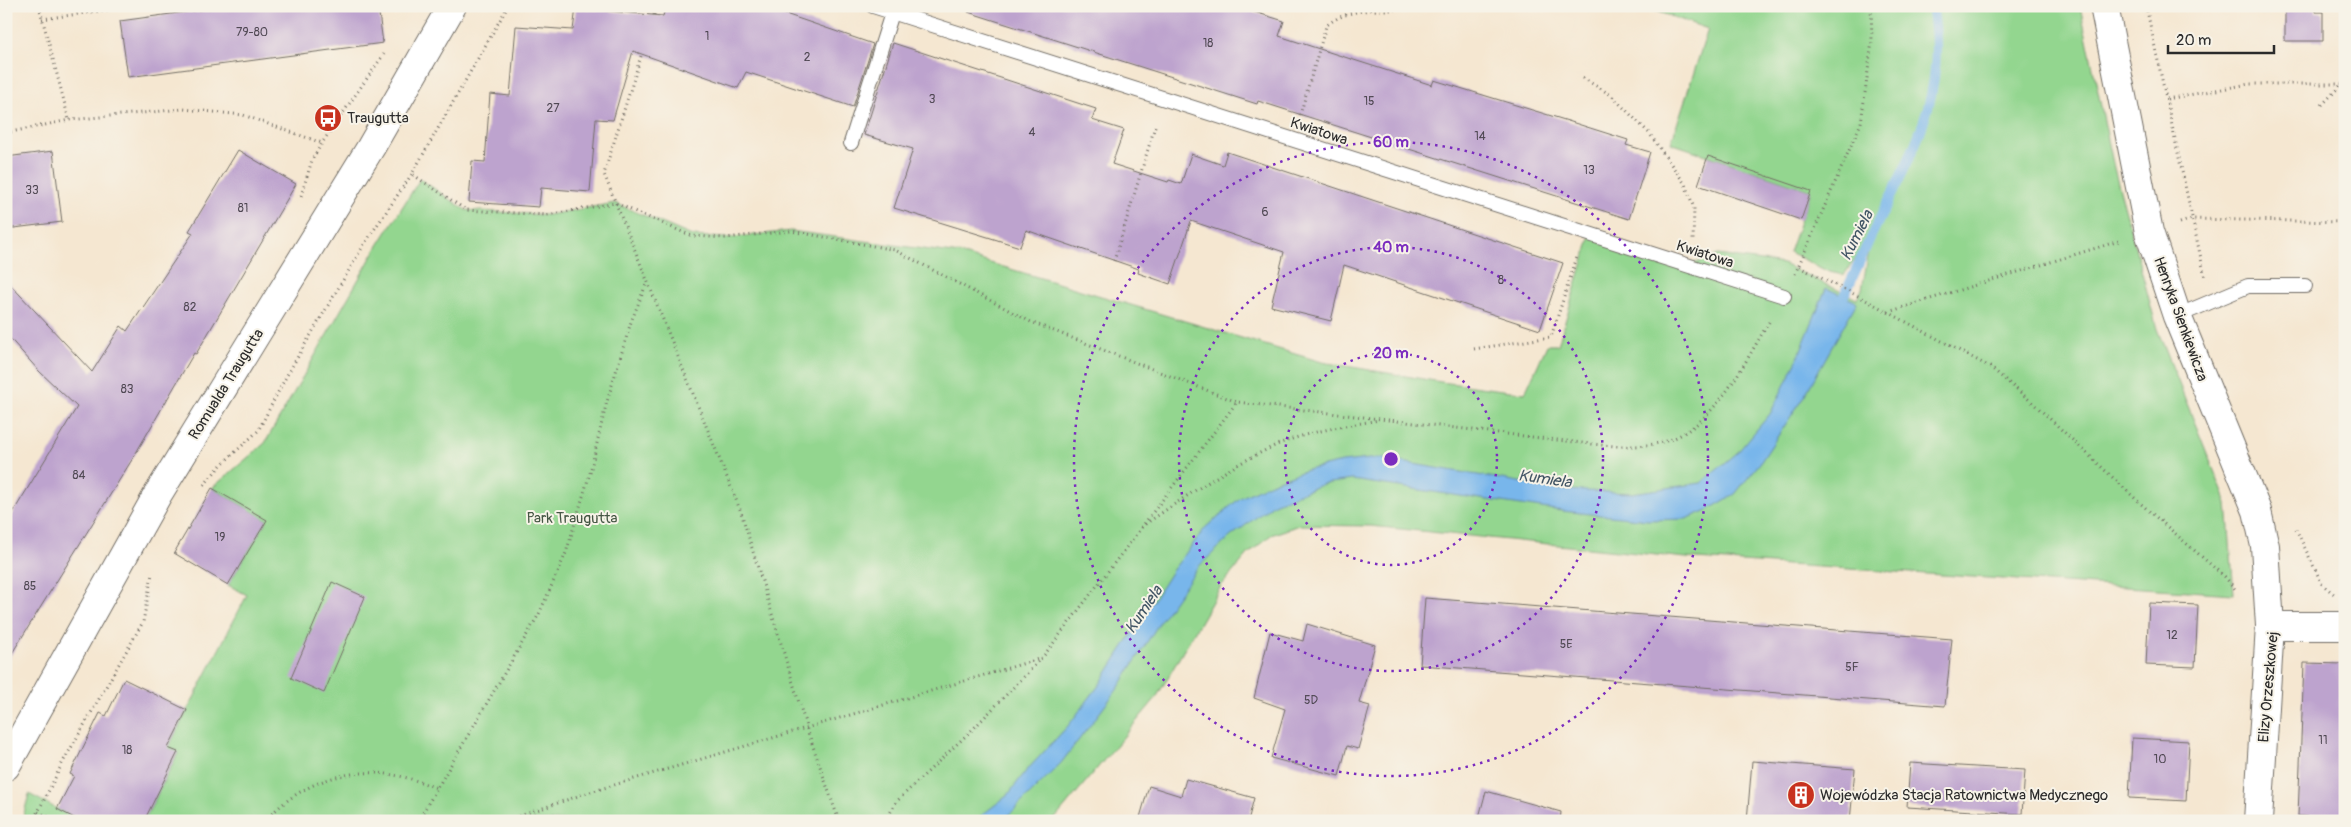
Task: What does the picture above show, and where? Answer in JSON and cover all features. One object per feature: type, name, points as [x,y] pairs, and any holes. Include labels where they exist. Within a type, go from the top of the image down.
[{"type":"street","name":"Romualda Traugutta","points":[[6,766],[158,494],[366,155],[452,6]]},
{"type":"street","name":"Henryka Sienkiewicza","points":[[2104,6],[2149,232],[2177,316],[2256,511],[2265,546],[2270,626]]},
{"type":"street","name":"Elizy Orzeszkowej","points":[[2258,821],[2270,626],[2345,626]]},
{"type":"lane","name":"Kwiatowa","points":[[873,6],[1784,296]]},
{"type":"lane","points":[[851,143],[892,13]]},
{"type":"lane","points":[[2177,316],[2248,286],[2305,286]]},
{"type":"path","points":[[39,6],[69,120]]},
{"type":"path","points":[[42,18],[138,6]]},
{"type":"path","points":[[202,487],[220,465],[258,431],[287,375],[365,244],[412,174],[508,6]]},
{"type":"path","points":[[654,15],[655,6]]},
{"type":"path","points":[[412,174],[466,210],[547,215],[615,203],[692,236],[725,238],[791,231],[895,250],[1031,322],[1237,402],[1617,447],[1660,442],[1679,435],[1717,405],[1784,296],[1799,267],[1862,123],[1872,42],[1871,6]]},
{"type":"path","points":[[1292,140],[1326,26],[1335,18],[1362,10],[1395,10]]},
{"type":"path","points":[[6,133],[69,120],[193,110],[243,115],[322,143],[385,54]]},
{"type":"path","points":[[641,56],[604,174],[741,512],[807,729],[840,821]]},
{"type":"path","points":[[1583,78],[1611,95],[1649,133],[1685,184],[1694,208],[1694,232],[1688,266]]},
{"type":"path","points":[[2167,99],[2249,84],[2343,83]]},
{"type":"path","points":[[2322,105],[2343,83]]},
{"type":"path","points":[[1114,261],[1164,99]]},
{"type":"path","points":[[2149,232],[2192,219],[2345,222]]},
{"type":"path","points":[[1474,350],[1551,336],[1584,233]]},
{"type":"path","points":[[1888,312],[2123,239]]},
{"type":"path","points":[[1799,267],[1860,297],[1990,367],[2033,403],[2140,503],[2225,577]]},
{"type":"path","points":[[418,821],[539,614],[566,553],[590,472],[606,405],[631,322],[647,282]]},
{"type":"path","points":[[886,821],[896,802],[974,728],[1042,658],[1237,402]]},
{"type":"path","points":[[1139,529],[1235,466],[1280,444],[1328,429],[1384,420]]},
{"type":"path","points":[[30,821],[38,812],[63,762],[143,622],[153,568]]},
{"type":"path","points":[[505,821],[587,793],[1042,658]]},
{"type":"path","points":[[265,821],[279,805],[314,784],[348,774],[392,775],[437,788]]},
{"type":"path","points":[[38,812],[58,821]]},
{"type":"green space","name":"Park Traugutta","points":[[1641,6],[2080,6],[2114,168],[2157,329],[2227,503],[2234,594],[1696,559],[1371,526],[1299,525],[1271,535],[1248,554],[1221,586],[1156,698],[1053,821],[144,821],[178,753],[168,748],[247,595],[228,585],[267,520],[212,488],[265,443],[377,247],[420,179],[466,210],[547,215],[615,203],[692,236],[725,238],[791,231],[960,254],[1322,362],[1441,382],[1525,393],[1547,345],[1558,345],[1591,235],[1688,266],[1718,255],[1783,264],[1857,299],[1862,289],[1872,235],[1844,275],[1829,272],[1789,252],[1811,191],[1671,143],[1708,29]]},
{"type":"green space","points":[[2345,316],[2345,421],[2343,421]]},
{"type":"green space","points":[[29,794],[80,821],[22,821]]},
{"type":"water","points":[[1826,288],[1857,302],[1805,395],[1760,463],[1735,494],[1708,510],[1686,519],[1648,520],[1562,511],[1352,480],[1323,484],[1274,504],[1230,537],[1199,566],[1161,620],[1119,687],[1061,763],[1003,821],[974,821],[1008,795],[1026,771],[1068,726],[1100,684],[1172,571],[1206,527],[1240,498],[1275,481],[1307,470],[1342,462],[1378,458],[1566,490],[1632,493],[1701,483],[1737,453],[1770,414],[1796,362]]},
{"type":"building","points":[[229,6],[378,6],[383,43],[128,77],[120,21]]},
{"type":"building","points":[[666,6],[762,6],[873,44],[853,107],[746,72],[738,88],[633,51],[613,120],[596,119],[590,192],[541,188],[539,207],[469,202],[472,161],[485,162],[490,94],[510,96],[516,26],[573,30],[576,8],[663,16]]},
{"type":"building","points":[[969,6],[1235,6],[1284,21],[1279,36],[1432,85],[1434,80],[1568,121],[1628,140],[1626,145],[1650,152],[1629,219],[1258,101],[1257,104],[968,12]]},
{"type":"building","points":[[2285,6],[2316,6],[2316,12],[2323,12],[2323,41],[2285,41]]},
{"type":"building","points":[[893,43],[1096,109],[1092,120],[1124,130],[1112,164],[1168,182],[1169,180],[1181,184],[1191,154],[1223,165],[1227,152],[1563,263],[1540,330],[1344,265],[1331,321],[1271,306],[1284,252],[1191,221],[1170,284],[1138,273],[1139,269],[1026,230],[1020,247],[894,208],[913,149],[864,135]]},
{"type":"building","points":[[238,150],[296,184],[196,354],[194,353],[133,458],[6,663],[6,524],[77,407],[39,371],[6,334],[6,280],[92,372],[121,326],[127,331],[193,233],[189,231]]},
{"type":"building","points":[[53,151],[62,222],[6,229],[6,157]]},
{"type":"building","points":[[1708,156],[1811,191],[1801,220],[1698,185]]},
{"type":"building","points":[[212,488],[267,520],[228,585],[174,553]]},
{"type":"building","points":[[332,582],[365,597],[324,693],[291,678]]},
{"type":"building","points":[[1425,598],[1952,639],[1945,706],[1420,665]]},
{"type":"building","points":[[2149,603],[2198,605],[2195,667],[2146,665]]},
{"type":"building","points":[[1307,624],[1375,645],[1359,703],[1370,706],[1358,749],[1347,746],[1339,776],[1271,758],[1285,709],[1254,698],[1270,632],[1303,641]]},
{"type":"building","points":[[2304,663],[2345,664],[2345,819],[2298,816]]},
{"type":"building","points":[[124,679],[187,710],[168,748],[178,752],[144,821],[80,821],[57,809],[74,776],[70,774],[100,713],[106,716]]},
{"type":"building","points":[[2132,738],[2189,741],[2186,801],[2129,798]]},
{"type":"building","name":"Wojewódzka Stacja Ratownictwa Medycznego","points":[[1752,761],[1855,769],[1850,821],[1747,821]]},
{"type":"building","points":[[1910,763],[2025,770],[2022,814],[1907,807]]},
{"type":"building","points":[[1186,779],[1254,798],[1248,821],[1139,821],[1149,786],[1181,796]]},
{"type":"building","points":[[1486,791],[1561,812],[1560,821],[1478,821]]},
{"type":"waterway","name":"Kumiela","points":[[1838,307],[1900,178],[1923,125],[1931,98],[1935,69],[1936,39],[1932,6]]},
{"type":"place","name":"Traugutta","points":[[328,118]]},
{"type":"place","name":"Wojewódzka Stacja Ratownictwa Medycznego","points":[[1801,795]]}]
